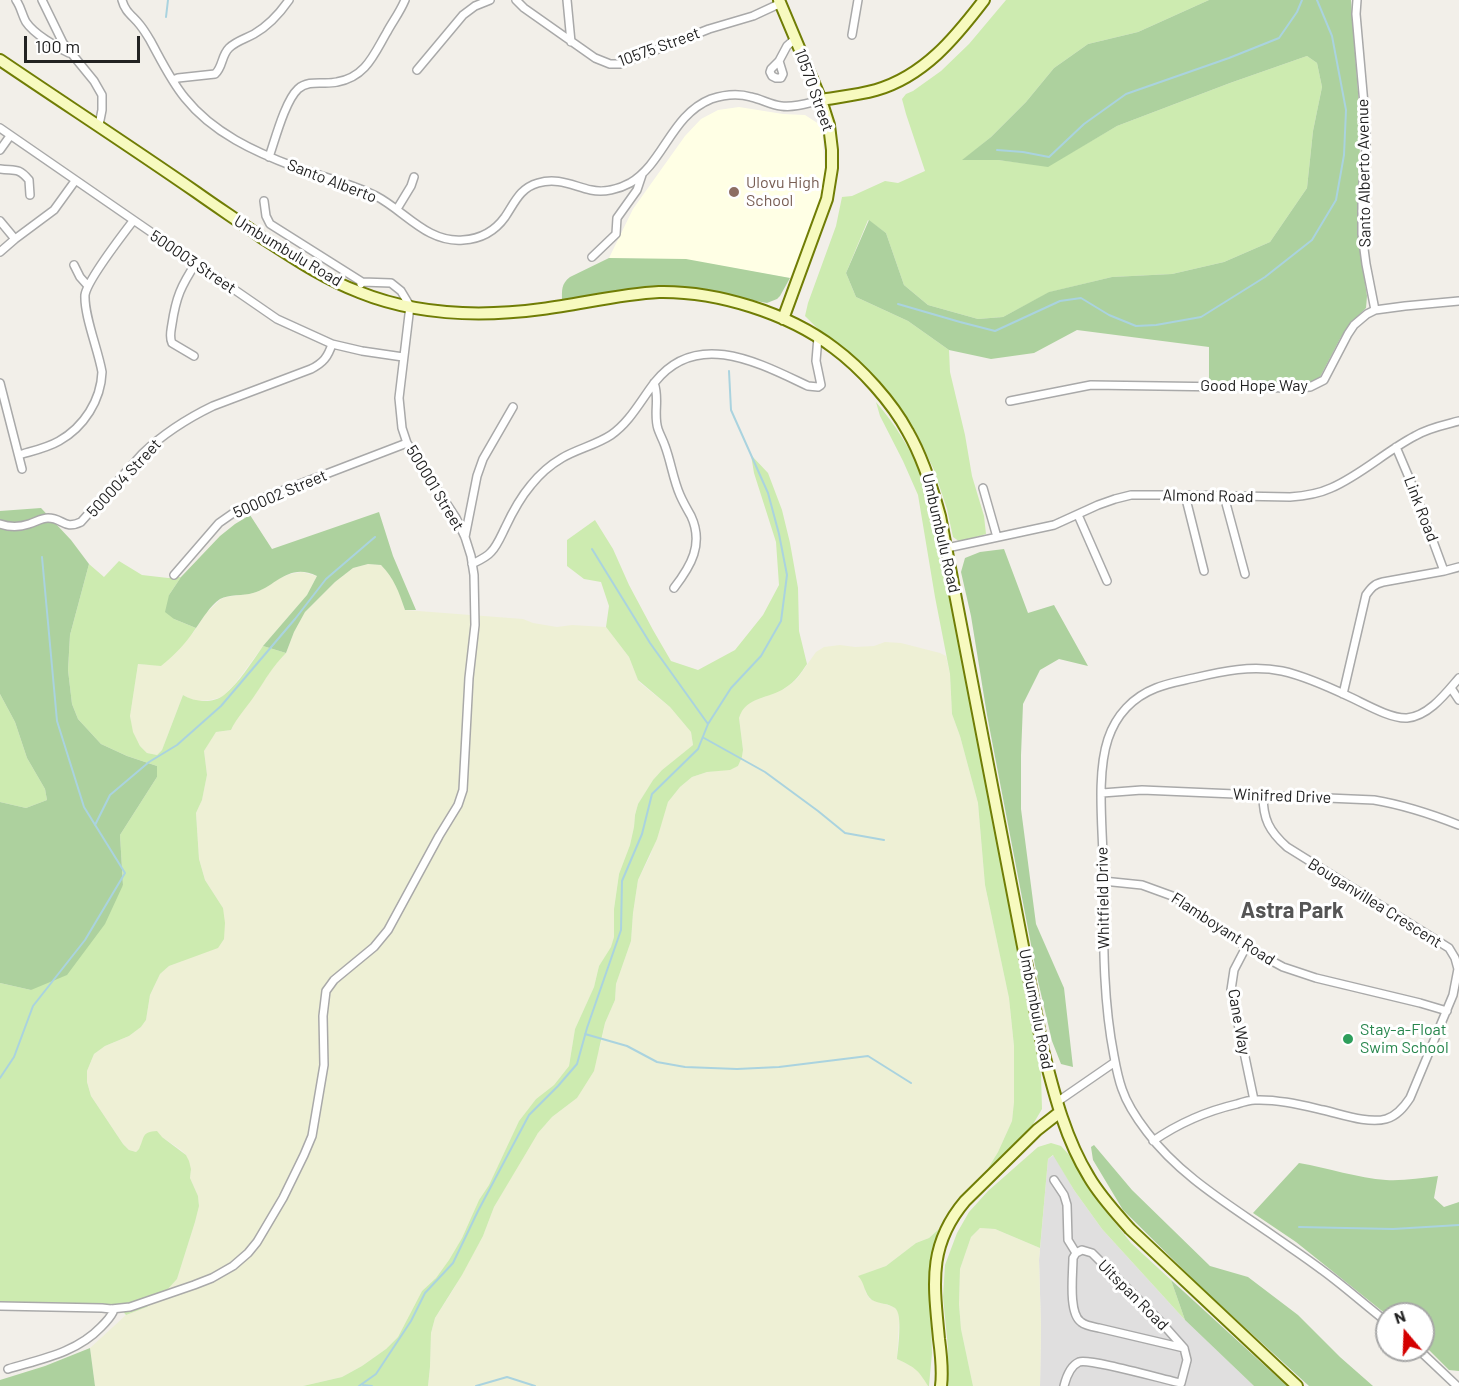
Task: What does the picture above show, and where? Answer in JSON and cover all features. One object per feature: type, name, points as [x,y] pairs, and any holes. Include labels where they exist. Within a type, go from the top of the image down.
[{"type":"main road","name":"Santo Alberto","points":[[821,100],[878,89],[915,72],[951,42],[984,0]]},
{"type":"main road","name":"10570 Street","points":[[780,2],[821,100],[831,138],[830,183],[827,199],[783,319]]},
{"type":"main road","name":"Umbumbulu Road","points":[[2,64],[99,125],[279,249],[317,272],[360,287],[381,300],[437,311],[495,313],[541,309],[659,292],[700,295],[737,303],[783,319],[818,337],[841,354],[878,390],[905,426],[926,469],[940,516],[1043,1050],[1058,1107],[1088,1175],[1110,1206],[1146,1245],[1297,1386]]},
{"type":"main road","points":[[941,1386],[935,1266],[938,1248],[945,1229],[964,1201],[1058,1107]]},
{"type":"street","points":[[16,0],[31,27],[58,47],[72,54]]},
{"type":"street","points":[[42,0],[63,43],[94,81],[102,95],[99,125]]},
{"type":"street","name":"Santo Alberto","points":[[122,0],[124,7],[147,35],[173,80],[191,104],[215,126],[244,146],[268,157],[365,191],[397,209],[426,231],[444,239],[464,240],[492,230],[504,219],[519,194],[531,185],[556,180],[592,190],[609,190],[631,183],[643,173],[680,122],[694,109],[711,99],[732,95],[749,96],[784,106],[821,100]]},
{"type":"street","points":[[173,80],[215,74],[219,71],[228,49],[263,28],[289,0]]},
{"type":"street","points":[[268,157],[285,111],[296,91],[308,84],[340,82],[351,78],[364,68],[373,58],[405,0]]},
{"type":"street","points":[[417,70],[463,15],[475,6],[490,0]]},
{"type":"street","name":"10575 Street","points":[[516,0],[571,42],[599,60],[610,64],[620,64],[753,15],[780,2]]},
{"type":"street","points":[[567,0],[571,42]]},
{"type":"street","points":[[852,35],[858,0]]},
{"type":"street","name":"Santo Alberto Avenue","points":[[1357,0],[1356,14],[1366,127],[1362,234],[1375,310]]},
{"type":"street","points":[[779,60],[787,46],[795,39]]},
{"type":"street","name":"500003 Street","points":[[0,128],[276,319],[332,344],[403,357]]},
{"type":"street","points":[[0,150],[10,136]]},
{"type":"street","points":[[0,169],[14,169],[21,172],[30,182],[30,195]]},
{"type":"street","points":[[592,257],[616,234],[617,218],[637,190],[643,173]]},
{"type":"street","points":[[397,209],[414,177]]},
{"type":"street","points":[[0,252],[54,210],[75,181]]},
{"type":"street","points":[[264,201],[266,216],[270,224],[336,267],[360,287],[391,282],[410,306]]},
{"type":"street","points":[[0,221],[15,239]]},
{"type":"street","points":[[19,455],[48,446],[66,437],[83,420],[97,398],[102,372],[85,297],[88,286],[133,221]]},
{"type":"street","points":[[195,356],[172,343],[170,335],[176,298],[196,263]]},
{"type":"street","points":[[74,265],[88,286]]},
{"type":"street","points":[[1375,310],[1459,301]]},
{"type":"street","name":"500001 Street","points":[[0,1306],[111,1310],[130,1306],[212,1278],[233,1266],[248,1253],[257,1242],[294,1177],[310,1142],[324,1065],[323,1016],[326,991],[334,980],[375,947],[388,930],[460,800],[465,770],[469,678],[474,640],[475,598],[472,564],[465,537],[456,518],[407,443],[402,428],[400,405],[403,357],[410,306]]},
{"type":"street","name":"Good Hope Way","points":[[1010,401],[1090,385],[1310,387],[1324,380],[1354,325],[1375,310]]},
{"type":"street","points":[[472,564],[491,553],[516,505],[544,471],[560,459],[611,435],[632,414],[654,383],[672,365],[702,353],[732,355],[808,386],[818,387],[821,385],[816,361],[818,337]]},
{"type":"street","name":"500004 Street","points":[[0,525],[24,526],[47,518],[69,525],[81,522],[142,454],[171,429],[213,406],[311,369],[324,362],[332,344]]},
{"type":"street","points":[[0,383],[22,469]]},
{"type":"street","points":[[654,383],[657,392],[656,424],[665,444],[677,490],[691,515],[696,537],[693,559],[674,588]]},
{"type":"street","points":[[465,537],[477,476],[483,459],[513,407]]},
{"type":"street","name":"Almond Road","points":[[947,548],[1054,525],[1098,505],[1131,495],[1307,496],[1344,482],[1424,431],[1459,421]]},
{"type":"street","name":"500002 Street","points":[[174,575],[219,523],[239,509],[266,496],[407,443]]},
{"type":"street","name":"Link Road","points":[[1396,447],[1444,571]]},
{"type":"street","points":[[983,488],[998,537]]},
{"type":"street","points":[[1185,495],[1204,572]]},
{"type":"street","points":[[1224,496],[1245,574]]},
{"type":"street","points":[[1078,515],[1107,581]]},
{"type":"street","points":[[1343,694],[1366,595],[1371,587],[1383,582],[1459,567]]},
{"type":"street","name":"Whitfield Drive","points":[[1375,1312],[1322,1269],[1201,1185],[1153,1141],[1127,1100],[1115,1062],[1105,989],[1102,793],[1104,755],[1107,739],[1114,724],[1126,707],[1146,692],[1213,674],[1261,668],[1284,672],[1400,718],[1411,717],[1426,711],[1459,678]]},
{"type":"street","points":[[1451,688],[1459,700]]},
{"type":"street","name":"Winifred Drive","points":[[1102,793],[1142,790],[1374,800],[1411,807],[1459,825]]},
{"type":"street","name":"Bouganvillea Crescent","points":[[1153,1141],[1188,1120],[1216,1109],[1254,1100],[1286,1102],[1358,1119],[1380,1120],[1392,1117],[1404,1107],[1410,1098],[1453,995],[1458,969],[1449,948],[1287,847],[1275,837],[1269,828],[1263,807],[1263,795]]},
{"type":"street","name":"Flamboyant Road","points":[[1103,881],[1142,885],[1174,897],[1246,947],[1282,967],[1447,1011]]},
{"type":"street","name":"Cane Way","points":[[1246,947],[1234,970],[1231,990],[1254,1100]]},
{"type":"street","points":[[1058,1107],[1115,1062]]},
{"type":"street","points":[[1054,1180],[1064,1195],[1067,1205],[1068,1240],[1076,1253]]},
{"type":"street","name":"Uitspan Road","points":[[1082,1250],[1092,1253],[1173,1334],[1184,1348],[1092,1326],[1078,1320],[1073,1308],[1073,1258],[1076,1253],[1082,1250]]},
{"type":"street","points":[[8,1369],[63,1353],[80,1344],[110,1318],[111,1310]]},
{"type":"street","points":[[1064,1386],[1071,1369],[1082,1362],[1101,1364],[1181,1385],[1187,1360],[1184,1348]]},
{"type":"street","points":[[1432,1362],[1457,1386]]},
{"type":"shaded area","name":"Ulovu High School","points":[[739,107],[805,115],[822,126],[825,176],[819,207],[790,278],[688,260],[609,258],[633,209],[685,136],[701,119],[718,110]]},
{"type":"shaded area","points":[[368,564],[381,565],[390,574],[405,610],[523,619],[557,627],[572,625],[606,627],[629,657],[639,682],[670,707],[691,732],[693,745],[662,770],[638,804],[630,845],[619,874],[612,946],[599,966],[594,987],[575,1029],[569,1066],[554,1085],[536,1099],[519,1121],[462,1238],[436,1278],[422,1291],[398,1337],[386,1349],[342,1377],[303,1386],[95,1386],[90,1348],[126,1315],[147,1307],[177,1279],[199,1205],[198,1196],[190,1178],[191,1169],[186,1155],[162,1137],[142,1143],[136,1152],[129,1150],[91,1096],[87,1071],[94,1054],[105,1046],[129,1036],[141,1027],[146,1020],[150,995],[160,974],[169,966],[182,961],[223,908],[205,880],[199,859],[196,813],[202,800],[207,775],[204,751],[216,732],[231,730],[236,719],[274,665],[286,653],[305,612],[335,582],[353,568]]},
{"type":"shaded area","points":[[302,572],[317,576],[307,595],[263,646],[234,685],[222,697],[210,700],[199,701],[183,695],[162,750],[157,755],[147,753],[132,732],[130,715],[138,664],[148,665],[193,633],[206,613],[221,599],[253,593],[280,578]]},
{"type":"shaded area","points":[[885,642],[901,643],[946,656],[950,674],[952,714],[978,803],[985,885],[1009,998],[1014,1046],[1012,1121],[998,1152],[978,1184],[929,1238],[916,1243],[886,1266],[859,1276],[870,1299],[894,1307],[898,1311],[897,1359],[921,1373],[928,1386],[428,1386],[431,1333],[435,1318],[483,1236],[494,1207],[524,1154],[552,1117],[577,1098],[600,1047],[605,1023],[615,1000],[616,984],[631,941],[638,880],[650,856],[668,802],[692,777],[738,766],[743,750],[740,713],[748,703],[784,689],[797,679],[816,652],[824,647],[874,646]]},
{"type":"shaded area","points":[[1054,1155],[1074,1190],[1102,1229],[1185,1320],[1254,1386],[1040,1386],[1039,1260],[1048,1159]]},
{"type":"shaded area","points":[[980,1228],[995,1229],[1040,1248],[1040,1386],[973,1386],[961,1329],[960,1269],[971,1237]]},
{"type":"green space","points":[[1006,0],[1209,0],[1138,32],[1088,44],[1054,68],[1026,102],[991,137],[963,160],[998,160],[1048,166],[1117,126],[1307,56],[1317,63],[1322,87],[1313,131],[1307,188],[1270,242],[1224,262],[1172,274],[1112,277],[1050,292],[1003,317],[978,319],[928,305],[904,285],[886,233],[868,220],[846,273],[856,297],[908,321],[949,350],[950,372],[972,476],[984,516],[986,534],[960,542],[953,537],[947,509],[934,470],[917,434],[896,401],[854,358],[823,334],[805,316],[836,226],[842,197],[852,196],[885,181],[898,183],[925,171],[902,99],[941,71],[969,44]]},
{"type":"green space","points":[[1209,0],[1351,0],[1361,131],[1358,210],[1367,296],[1366,308],[1341,337],[1319,379],[1302,385],[1209,383],[1209,347],[1077,330],[1034,353],[991,359],[949,350],[908,321],[856,297],[846,273],[869,220],[886,233],[904,285],[928,305],[978,319],[1003,317],[1049,292],[1112,277],[1172,274],[1224,262],[1270,242],[1307,188],[1313,131],[1322,87],[1317,63],[1307,56],[1117,126],[1048,167],[998,160],[962,160],[991,137],[1026,102],[1054,68],[1088,44],[1138,32]]},
{"type":"green space","points":[[609,258],[686,259],[790,278],[780,296],[767,303],[708,292],[566,302],[562,300],[563,287],[570,277]]},
{"type":"green space","points":[[876,402],[896,428],[913,457],[925,481],[935,513],[1037,1043],[1042,1109],[1032,1126],[987,1170],[1012,1121],[1014,1046],[1009,998],[985,885],[978,803],[952,714],[950,674],[918,495],[880,416]]},
{"type":"green space","points":[[751,455],[768,473],[782,510],[798,588],[799,631],[807,664],[789,686],[752,702],[742,711],[739,718],[743,750],[738,766],[730,770],[707,772],[692,777],[668,802],[657,839],[638,880],[631,941],[616,984],[615,1000],[605,1023],[594,1071],[577,1098],[552,1117],[538,1133],[494,1207],[483,1236],[462,1275],[435,1318],[431,1333],[428,1386],[303,1386],[342,1377],[386,1349],[398,1337],[422,1291],[436,1278],[462,1238],[519,1121],[536,1099],[554,1085],[569,1066],[575,1029],[594,987],[599,966],[611,947],[614,937],[614,909],[619,874],[630,845],[638,804],[662,770],[693,745],[691,732],[670,707],[638,680],[629,657],[606,627],[609,606],[601,582],[584,579],[567,566],[567,540],[595,520],[613,549],[629,585],[671,661],[698,670],[735,650],[763,615],[779,585],[776,542],[754,473]]},
{"type":"green space","points":[[41,508],[71,540],[89,564],[70,635],[68,670],[72,704],[78,719],[101,744],[157,766],[157,777],[120,835],[123,885],[105,924],[67,975],[31,990],[0,983],[0,802],[26,808],[47,800],[45,789],[27,758],[15,722],[0,694],[0,511]]},
{"type":"green space","points":[[379,512],[393,556],[416,610],[405,610],[396,586],[381,565],[368,564],[353,568],[335,582],[305,612],[286,653],[263,646],[307,595],[317,576],[307,572],[290,574],[253,593],[220,599],[196,628],[174,619],[165,612],[169,595],[181,577],[220,536],[250,515],[272,549]]},
{"type":"green space","points":[[1004,549],[1028,613],[1054,605],[1088,666],[1059,659],[1040,670],[1023,704],[1021,755],[1021,809],[1036,924],[1064,988],[1073,1067],[1061,1064],[1052,1041],[1038,981],[961,572],[965,558],[980,552]]},
{"type":"green space","points":[[119,561],[142,575],[181,577],[169,595],[174,619],[196,628],[171,658],[161,666],[138,664],[130,716],[133,732],[140,746],[147,753],[157,755],[162,750],[183,695],[204,701],[220,698],[240,678],[263,646],[286,653],[273,668],[231,730],[216,732],[204,751],[207,775],[202,800],[196,813],[199,859],[205,880],[223,908],[224,939],[218,948],[169,966],[160,974],[150,995],[146,1020],[141,1027],[129,1036],[105,1046],[94,1054],[87,1071],[91,1096],[123,1144],[129,1150],[136,1152],[146,1134],[157,1131],[186,1155],[191,1169],[190,1178],[198,1196],[199,1206],[195,1222],[177,1279],[147,1307],[126,1315],[118,1306],[0,1303],[0,983],[31,990],[123,885],[120,835],[157,777],[157,766],[101,744],[78,719],[72,704],[68,670],[70,635],[89,564],[104,577]]},
{"type":"green space","points":[[0,694],[15,722],[27,758],[45,789],[47,800],[26,808],[0,802]]},
{"type":"green space","points":[[1051,1143],[1061,1146],[1071,1157],[1096,1199],[1131,1243],[1171,1280],[1185,1320],[1102,1229],[1074,1190],[1053,1155],[1048,1159],[1040,1248],[995,1229],[980,1228],[971,1237],[960,1269],[959,1304],[961,1329],[973,1386],[947,1386],[948,1348],[943,1297],[945,1265],[957,1233],[969,1212],[988,1191],[1038,1147]]},
{"type":"green space","points":[[1094,1145],[1132,1190],[1210,1266],[1248,1277],[1298,1315],[1373,1386],[1309,1386],[1206,1292],[1123,1210],[1093,1160],[1091,1147]]},
{"type":"green space","points":[[1299,1163],[1386,1180],[1438,1176],[1434,1198],[1444,1207],[1459,1202],[1459,1371],[1449,1370],[1435,1356],[1435,1302],[1375,1302],[1375,1305],[1296,1242],[1253,1213]]},
{"type":"green space","points":[[939,1229],[929,1269],[932,1353],[928,1386],[915,1369],[897,1359],[899,1317],[895,1308],[872,1300],[858,1276],[886,1266]]},
{"type":"green space","points":[[1171,1280],[1287,1386],[1254,1386],[1185,1320]]},
{"type":"green space","points":[[90,1348],[95,1386],[0,1386],[0,1380],[45,1366]]},
{"type":"waterway","points":[[166,17],[168,0]]},
{"type":"waterway","points":[[997,150],[1049,157],[1084,124],[1126,94],[1279,38],[1297,12],[1302,0]]},
{"type":"waterway","points":[[898,304],[995,331],[1060,301],[1081,298],[1109,315],[1136,326],[1156,325],[1201,317],[1265,277],[1312,240],[1336,200],[1344,155],[1346,110],[1332,36],[1317,0]]},
{"type":"waterway","points":[[359,1386],[376,1374],[411,1321],[425,1293],[453,1263],[529,1115],[577,1064],[621,930],[622,881],[642,834],[652,794],[698,749],[708,724],[731,688],[761,656],[781,621],[787,575],[779,534],[768,493],[731,410],[729,371]]},
{"type":"waterway","points":[[95,825],[110,795],[149,762],[177,745],[221,706],[326,579],[375,537]]},
{"type":"waterway","points":[[592,549],[650,643],[708,724]]},
{"type":"waterway","points":[[0,1078],[14,1057],[33,1006],[85,940],[125,873],[84,807],[57,721],[42,557]]},
{"type":"waterway","points":[[704,738],[765,772],[845,833],[884,840]]},
{"type":"waterway","points":[[585,1034],[627,1046],[657,1062],[685,1067],[737,1069],[779,1067],[868,1056],[911,1083]]},
{"type":"waterway","points":[[1299,1227],[1393,1229],[1459,1225]]},
{"type":"waterway","points":[[476,1386],[507,1377],[535,1386]]},
{"type":"waterway","points":[[363,1385],[372,1386]]},
{"type":"place","name":"Ulovu High School","points":[[734,192]]},
{"type":"place","name":"Stay-a-Float Swim School","points":[[1348,1039]]},
{"type":"district","name":"Astra Park","points":[[1292,911]]}]
